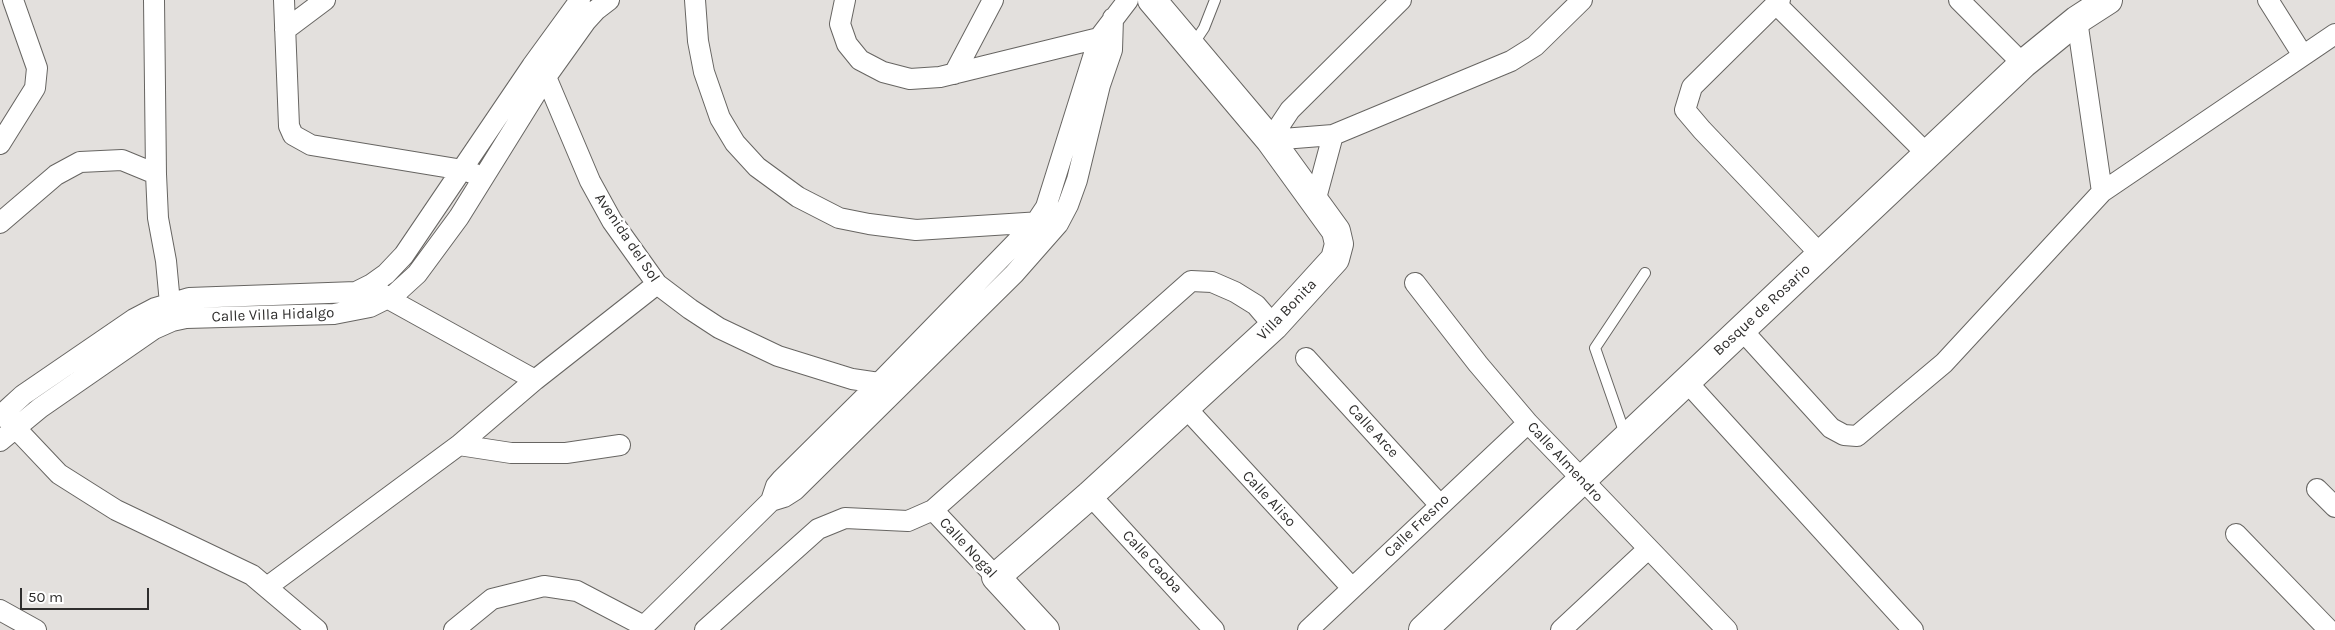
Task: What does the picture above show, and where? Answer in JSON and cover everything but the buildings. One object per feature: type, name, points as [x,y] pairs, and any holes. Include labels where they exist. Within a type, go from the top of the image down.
[{"type":"main road","name":"Villa Bonita","points":[[996,577],[1090,495],[1274,326],[1335,260],[1339,244],[1336,231],[1270,140],[1152,0]]},
{"type":"main road","name":"Bosque de Rosario","points":[[1423,630],[2023,64],[2077,20],[2108,0]]},
{"type":"main road","name":"Calle Nogal","points":[[996,577],[1045,630]]},
{"type":"street","points":[[0,144],[35,88],[37,68],[13,0]]},
{"type":"street","points":[[154,0],[158,218],[171,312]]},
{"type":"street","points":[[284,0],[289,126],[293,135],[311,145],[463,170],[484,178]]},
{"type":"street","points":[[285,30],[325,0]]},
{"type":"street","name":"Calle Villa Hidalgo","points":[[4,425],[40,408],[154,329],[189,298],[356,292],[386,274],[404,255],[532,66],[580,0]]},
{"type":"street","name":"Calle Villa Hidalgo","points":[[171,312],[186,318],[334,314],[370,307],[406,287],[459,217],[546,77],[596,10],[609,0]]},
{"type":"street","points":[[695,0],[698,41],[704,72],[720,118],[736,143],[757,167],[798,197],[839,218],[916,230],[1036,222],[1058,224]]},
{"type":"street","points":[[845,0],[840,24],[847,44],[860,60],[883,72],[910,78],[940,78],[1106,39]]},
{"type":"street","points":[[954,74],[993,0]]},
{"type":"street","points":[[454,630],[492,599],[544,586],[577,591],[642,628],[771,501],[776,486],[782,479],[1036,222],[1048,204],[1113,18],[1128,0]]},
{"type":"street","points":[[1270,140],[1290,110],[1401,0]]},
{"type":"street","points":[[1270,140],[1333,135],[1511,61],[1535,46],[1582,0]]},
{"type":"street","points":[[1958,0],[2023,64]]},
{"type":"street","points":[[2268,0],[2302,54]]},
{"type":"street","points":[[1821,254],[1702,130],[1686,110],[1692,87],[1778,2],[1927,154]]},
{"type":"street","points":[[2077,20],[2102,192]]},
{"type":"street","points":[[1741,329],[1831,428],[1844,435],[1857,436],[1944,364],[2102,192],[2302,54],[2335,34]]},
{"type":"street","points":[[771,501],[784,497],[795,490],[1014,274],[1058,224],[1068,205],[1077,180],[1106,39]]},
{"type":"street","name":"Avenida del Sol","points":[[546,77],[590,182],[612,221],[657,284],[719,328],[778,356],[852,379],[878,383]]},
{"type":"street","points":[[1315,202],[1333,135]]},
{"type":"street","points":[[0,223],[56,175],[80,162],[102,159],[122,160],[156,174]]},
{"type":"street","points":[[933,510],[1191,281],[1212,282],[1235,292],[1256,304],[1274,326]]},
{"type":"street","name":"Calle Almendro","points":[[1415,283],[1478,364],[1528,423],[1727,630]]},
{"type":"street","points":[[372,284],[387,298],[535,380]]},
{"type":"street","points":[[266,587],[459,446],[535,380],[657,284]]},
{"type":"street","name":"Calle Arce","points":[[1306,358],[1440,504]]},
{"type":"street","points":[[1686,381],[1913,630]]},
{"type":"street","name":"Calle Aliso","points":[[1186,408],[1352,588]]},
{"type":"street","name":"Calle Fresno","points":[[1308,630],[1528,423]]},
{"type":"street","points":[[4,425],[59,474],[116,510],[252,575],[318,630]]},
{"type":"street","points":[[459,446],[511,453],[566,454],[620,445]]},
{"type":"street","points":[[2317,488],[2335,507]]},
{"type":"street","name":"Calle Caoba","points":[[1090,495],[1214,630]]},
{"type":"street","name":"Calle Nogal","points":[[705,630],[818,529],[846,518],[908,521],[933,510],[996,577]]},
{"type":"street","points":[[2236,534],[2329,630]]},
{"type":"street","points":[[1561,630],[1648,549]]},
{"type":"street","points":[[0,610],[36,630]]},
{"type":"lane","points":[[1192,47],[1204,28],[1215,0]]},
{"type":"lane","points":[[1627,438],[1595,348],[1645,273]]}]
